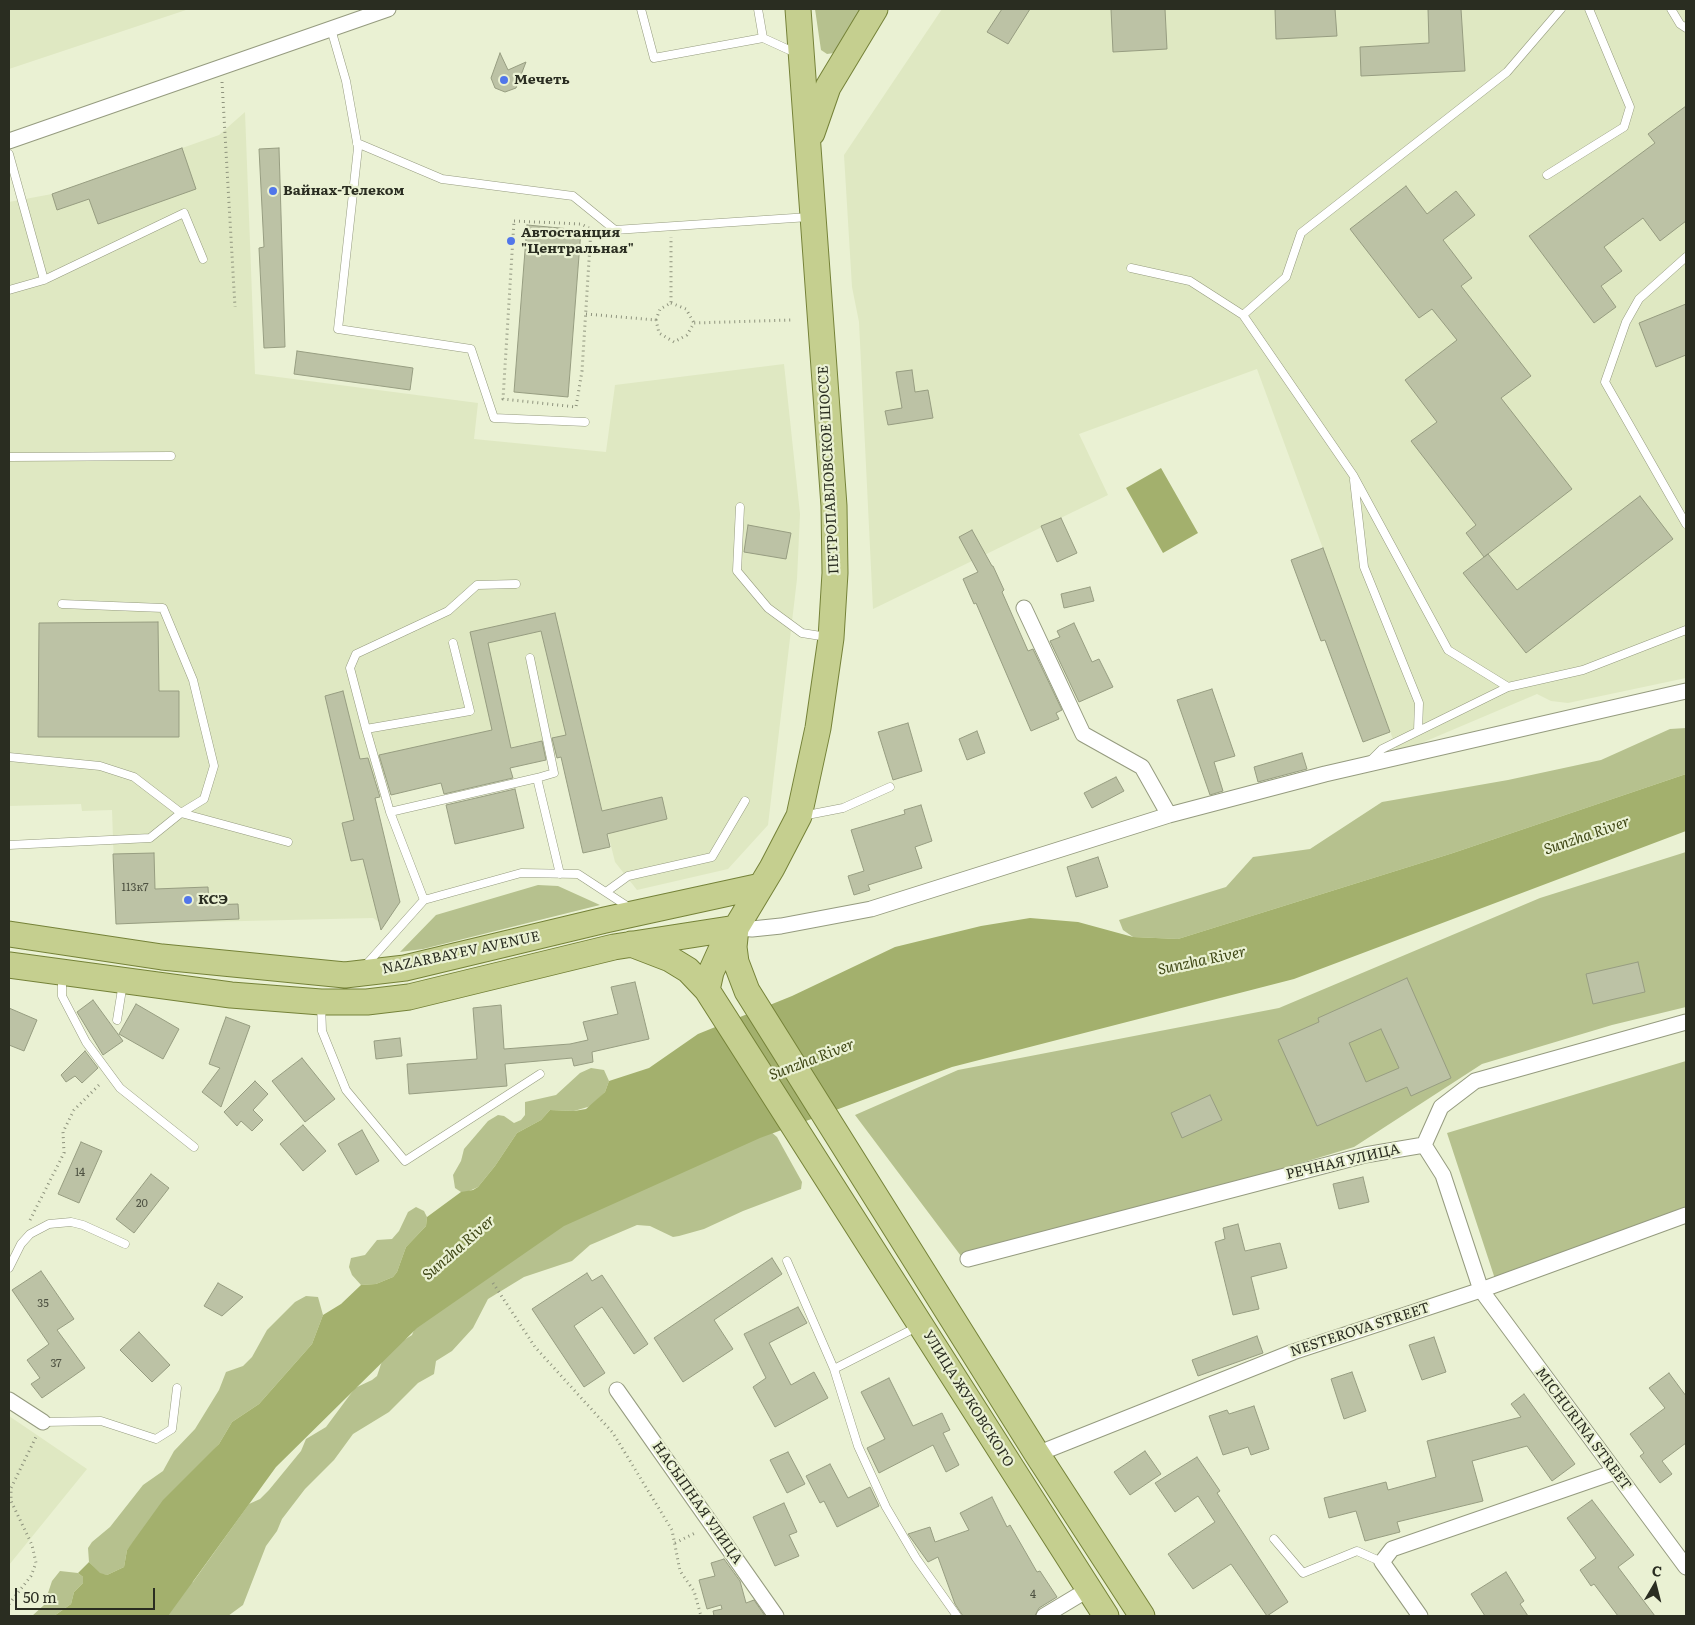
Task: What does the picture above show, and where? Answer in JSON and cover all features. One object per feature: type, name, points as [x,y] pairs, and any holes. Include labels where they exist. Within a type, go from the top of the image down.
[{"type":"main road","points":[[798,9],[808,143]]},
{"type":"main road","name":"ПЕТРОПАВЛОВСКОЕ ШОССЕ","points":[[707,990],[716,958],[761,886],[799,816],[818,728],[831,638],[835,573],[834,506],[808,143],[828,87],[875,9]]},
{"type":"main road","name":"NAZARBAYEV AVENUE","points":[[9,934],[162,957],[345,975],[405,968],[662,907],[761,886]]},
{"type":"main road","points":[[662,907],[716,920],[736,928],[734,947],[736,962],[747,991],[1037,1454],[1142,1616]]},
{"type":"main road","name":"NAZARBAYEV AVENUE","points":[[9,965],[231,995],[321,1002],[367,1002],[409,997],[632,944],[736,928]]},
{"type":"main road","name":"УЛИЦА ЖУКОВСКОГО","points":[[632,944],[670,959],[688,970],[707,990],[1106,1616]]},
{"type":"street","points":[[9,141],[388,9]]},
{"type":"street","points":[[1024,608],[1083,734],[1142,767],[1169,815]]},
{"type":"street","points":[[736,928],[752,929],[781,926],[871,909],[1169,815],[1367,764],[1686,691]]},
{"type":"street","points":[[1424,1145],[1441,1107],[1475,1081],[1686,1022]]},
{"type":"street","name":"РЕЧНАЯ УЛИЦА","points":[[968,1259],[1365,1155],[1424,1145]]},
{"type":"street","name":"MICHURINA STREET","points":[[1424,1145],[1443,1175],[1481,1290],[1686,1567]]},
{"type":"street","name":"NESTEROVA STREET","points":[[1037,1454],[1293,1352],[1481,1290],[1686,1215]]},
{"type":"street","name":"НАСЫПНАЯ УЛИЦА","points":[[617,1390],[776,1616]]},
{"type":"street","points":[[9,1400],[43,1422]]},
{"type":"street","points":[[1420,1616],[1382,1562],[1392,1549],[1615,1472]]},
{"type":"street","points":[[1044,1616],[1089,1589]]},
{"type":"lane","points":[[641,9],[654,58],[763,38],[802,56]]},
{"type":"lane","points":[[758,9],[763,38]]},
{"type":"lane","points":[[1243,315],[1286,277],[1302,233],[1508,72],[1560,9]]},
{"type":"lane","points":[[1547,175],[1624,127],[1630,107],[1589,9]]},
{"type":"lane","points":[[1671,9],[1680,24],[1686,28]]},
{"type":"lane","points":[[331,29],[346,81],[357,143],[338,329],[471,349],[494,418],[585,422]]},
{"type":"lane","points":[[357,143],[442,179],[573,196],[615,230],[812,217]]},
{"type":"lane","points":[[9,154],[44,280]]},
{"type":"lane","points":[[9,290],[44,280],[184,213],[203,259]]},
{"type":"lane","points":[[1686,257],[1639,298],[1626,322],[1605,382],[1686,524]]},
{"type":"lane","points":[[1131,268],[1190,280],[1243,315],[1353,475],[1448,650],[1508,687]]},
{"type":"lane","points":[[9,457],[171,456]]},
{"type":"lane","points":[[1353,475],[1364,567],[1420,703],[1418,731]]},
{"type":"lane","points":[[740,507],[737,571],[768,608],[802,633],[831,638]]},
{"type":"lane","points":[[424,900],[390,812],[350,668],[356,654],[448,611],[477,585],[516,584]]},
{"type":"lane","points":[[9,845],[150,838],[181,812],[204,799],[214,766],[193,680],[163,608],[62,604]]},
{"type":"lane","points":[[1367,764],[1382,749],[1508,687],[1583,670],[1686,630]]},
{"type":"lane","points":[[366,729],[470,711],[453,643]]},
{"type":"lane","points":[[390,812],[554,773],[530,658]]},
{"type":"lane","points":[[9,757],[100,766],[134,777],[181,812],[288,842]]},
{"type":"lane","points":[[537,778],[560,874]]},
{"type":"lane","points":[[799,816],[843,808],[890,787]]},
{"type":"lane","points":[[606,892],[628,876],[712,857],[745,801]]},
{"type":"lane","points":[[358,974],[424,900],[521,873],[578,874],[638,913]]},
{"type":"lane","points":[[62,972],[62,996],[86,1042],[120,1088],[194,1147]]},
{"type":"lane","points":[[117,1020],[124,980]]},
{"type":"lane","points":[[321,1002],[322,1031],[346,1090],[405,1161],[540,1074]]},
{"type":"lane","points":[[9,1268],[21,1244],[40,1228],[49,1224],[71,1222],[83,1225],[124,1244]]},
{"type":"lane","points":[[787,1261],[834,1369],[858,1446],[886,1507],[916,1558],[957,1616]]},
{"type":"lane","points":[[834,1369],[921,1325]]},
{"type":"lane","points":[[43,1422],[101,1421],[156,1439],[172,1429],[177,1388]]},
{"type":"lane","points":[[1274,1540],[1303,1574],[1357,1552],[1382,1562]]},
{"type":"path","points":[[221,67],[235,308]]},
{"type":"path","points":[[514,220],[581,224],[591,230],[586,314],[582,372],[576,407],[503,398],[514,220]]},
{"type":"path","points":[[671,227],[671,303]]},
{"type":"path","points":[[671,303],[660,309],[656,320],[659,333],[674,342],[687,335],[694,323]]},
{"type":"path","points":[[671,303],[686,309],[694,323]]},
{"type":"path","points":[[586,314],[656,320]]},
{"type":"path","points":[[694,323],[791,320]]},
{"type":"path","points":[[21,1244],[32,1214],[64,1153],[63,1132],[74,1110],[110,1074]]},
{"type":"path","points":[[493,1283],[535,1347],[613,1433],[672,1530],[680,1571],[694,1591],[701,1616]]},
{"type":"path","points":[[9,1604],[31,1576],[36,1563],[32,1545],[11,1501],[11,1488],[43,1422]]},
{"type":"path","points":[[675,1543],[712,1526]]},
{"type":"shaded area","points":[[9,9],[189,9],[9,69]]},
{"type":"shaded area","points":[[815,9],[863,9],[834,53],[827,54],[821,50]]},
{"type":"shaded area","points":[[942,9],[1686,9],[1686,678],[1568,703],[1551,701],[1537,694],[1398,753],[1257,369],[1079,434],[1108,495],[873,609],[859,322],[852,287],[844,155]]},
{"type":"shaded area","points":[[245,112],[255,374],[478,403],[474,439],[606,452],[615,385],[784,364],[800,514],[797,579],[768,825],[728,869],[637,890],[615,862],[587,749],[543,758],[539,741],[371,780],[384,925],[373,918],[116,924],[112,810],[82,811],[81,804],[9,806],[9,202],[52,194],[219,135]]},
{"type":"shaded area","points":[[1686,728],[1686,774],[1453,853],[1178,939],[1133,937],[1123,930],[1119,920],[1226,887],[1253,857],[1310,849],[1382,802],[1508,780],[1601,760],[1670,729]]},
{"type":"shaded area","points":[[1686,852],[1686,1007],[1612,1025],[1482,1064],[1354,1147],[967,1264],[855,1115],[958,1070],[1279,1008],[1540,898]]},
{"type":"shaded area","points":[[538,885],[558,886],[600,905],[423,949],[400,952],[436,915]]},
{"type":"shaded area","points":[[1686,1061],[1686,1210],[1495,1279],[1447,1133]]},
{"type":"shaded area","points":[[591,1068],[604,1070],[609,1081],[605,1092],[591,1106],[574,1111],[550,1110],[541,1120],[517,1133],[478,1187],[467,1192],[461,1192],[455,1188],[453,1175],[461,1161],[464,1149],[488,1121],[498,1115],[504,1116],[514,1123],[521,1120],[525,1115],[525,1102],[556,1095],[580,1073]]},
{"type":"shaded area","points":[[770,1131],[777,1137],[802,1182],[801,1189],[743,1211],[704,1229],[679,1236],[673,1237],[650,1226],[637,1225],[590,1245],[572,1261],[524,1277],[488,1299],[473,1328],[452,1351],[436,1361],[434,1374],[418,1383],[389,1412],[353,1434],[334,1460],[305,1489],[282,1519],[277,1531],[266,1546],[243,1605],[228,1616],[154,1616],[182,1585],[193,1582],[249,1504],[260,1499],[269,1490],[301,1451],[306,1439],[326,1427],[355,1388],[377,1376],[383,1358],[396,1345],[412,1335],[418,1320],[526,1236]]},
{"type":"shaded area","points":[[416,1207],[424,1211],[427,1217],[426,1226],[406,1247],[397,1272],[393,1277],[376,1284],[361,1285],[352,1275],[349,1267],[351,1258],[365,1255],[377,1240],[392,1239],[399,1231],[408,1212]]},
{"type":"shaded area","points":[[306,1296],[318,1297],[323,1315],[312,1344],[259,1404],[232,1422],[219,1444],[127,1550],[124,1567],[107,1575],[100,1574],[89,1562],[88,1548],[92,1542],[110,1527],[143,1485],[163,1471],[174,1451],[195,1429],[219,1390],[226,1372],[243,1366],[252,1357],[267,1330],[295,1302]]},
{"type":"shaded area","points":[[9,1416],[87,1469],[9,1565]]},
{"type":"shaded area","points":[[60,1571],[78,1573],[83,1577],[83,1583],[74,1592],[71,1604],[54,1616],[32,1616],[44,1605],[52,1581]]},
{"type":"water","points":[[1161,468],[1198,533],[1163,553],[1126,488]]},
{"type":"water","name":"Sunzha River","points":[[1686,774],[1686,831],[1294,979],[952,1067],[760,1138],[564,1226],[417,1328],[276,1467],[168,1616],[54,1616],[71,1604],[74,1592],[83,1583],[83,1577],[78,1573],[89,1562],[100,1573],[107,1575],[124,1567],[127,1550],[163,1500],[219,1444],[232,1422],[259,1404],[312,1344],[323,1315],[341,1304],[361,1285],[376,1284],[393,1277],[397,1272],[406,1247],[426,1226],[427,1217],[461,1192],[478,1187],[517,1133],[541,1120],[550,1110],[574,1111],[586,1109],[605,1092],[609,1081],[649,1068],[698,1034],[792,996],[895,947],[981,926],[1030,918],[1078,922],[1133,937],[1178,939],[1453,853]]},
{"type":"building","points":[[1002,9],[1030,9],[1008,44],[987,32]]},
{"type":"building","points":[[1111,9],[1165,9],[1167,49],[1113,52]]},
{"type":"building","points":[[1275,9],[1335,9],[1337,36],[1276,39]]},
{"type":"building","points":[[1428,9],[1461,9],[1465,71],[1361,76],[1360,47],[1429,43]]},
{"type":"building","points":[[500,53],[508,70],[526,62],[516,88],[505,92],[495,88],[491,78]]},
{"type":"building","points":[[1686,106],[1686,221],[1660,241],[1643,218],[1604,247],[1622,271],[1601,286],[1616,307],[1594,323],[1529,236],[1655,143],[1648,134]]},
{"type":"building","points":[[182,148],[196,189],[98,224],[89,199],[57,210],[52,194]]},
{"type":"building","points":[[279,148],[285,347],[264,348],[259,248],[264,247],[259,149]]},
{"type":"building","points":[[1406,186],[1427,214],[1456,191],[1475,215],[1443,240],[1472,278],[1461,286],[1531,376],[1501,398],[1572,489],[1484,557],[1466,533],[1476,525],[1411,441],[1437,422],[1405,380],[1457,340],[1432,309],[1419,318],[1350,229]]},
{"type":"building","points":[[527,225],[581,230],[568,397],[514,392]]},
{"type":"building","points":[[1686,304],[1686,355],[1656,367],[1639,323]]},
{"type":"building","points":[[297,351],[413,368],[410,390],[294,374]]},
{"type":"building","points":[[912,370],[915,392],[928,390],[933,418],[888,425],[885,411],[902,408],[896,372]]},
{"type":"building","points":[[1640,496],[1673,539],[1526,653],[1463,573],[1488,554],[1517,590]]},
{"type":"building","points":[[1061,518],[1077,553],[1057,562],[1041,526]]},
{"type":"building","points":[[748,525],[791,533],[786,559],[744,552]]},
{"type":"building","points":[[972,530],[993,566],[1004,590],[1002,592],[1028,651],[1033,649],[1062,710],[1056,713],[1059,719],[1031,731],[976,603],[974,604],[963,579],[978,572],[959,537]]},
{"type":"building","points":[[1323,548],[1390,732],[1363,742],[1325,640],[1321,641],[1291,560]]},
{"type":"building","points":[[1090,587],[1094,601],[1064,608],[1061,594]]},
{"type":"building","points":[[555,613],[602,811],[662,797],[667,819],[607,834],[610,847],[583,853],[561,757],[557,758],[552,738],[566,735],[541,631],[488,643],[511,748],[542,741],[546,760],[510,768],[513,778],[444,794],[441,783],[391,795],[379,755],[492,730],[470,632]]},
{"type":"building","points":[[158,622],[159,691],[179,691],[179,737],[38,737],[39,623]]},
{"type":"building","points":[[1074,623],[1092,662],[1099,659],[1113,687],[1079,702],[1050,641],[1060,637],[1057,631]]},
{"type":"building","points":[[1212,689],[1235,756],[1214,762],[1223,791],[1210,795],[1177,700]]},
{"type":"building","points":[[343,691],[360,759],[368,758],[380,797],[375,798],[400,902],[381,930],[363,859],[351,861],[342,823],[354,820],[325,696]]},
{"type":"building","points":[[908,723],[922,771],[893,780],[878,732]]},
{"type":"building","points":[[977,731],[985,753],[967,760],[959,739]]},
{"type":"building","points":[[1302,753],[1307,769],[1258,782],[1254,767]]},
{"type":"building","points":[[1116,777],[1124,791],[1092,808],[1084,793]]},
{"type":"building","points":[[515,789],[524,828],[455,844],[446,805]]},
{"type":"building","points":[[921,805],[932,841],[915,847],[922,868],[868,885],[870,890],[854,895],[848,876],[864,871],[851,830],[905,814],[904,810]]},
{"type":"building","points":[[154,853],[155,889],[208,887],[209,905],[238,904],[239,919],[116,924],[113,854]]},
{"type":"building","points":[[1098,857],[1108,887],[1076,897],[1067,867]]},
{"type":"building","points":[[1638,962],[1645,992],[1593,1004],[1586,974]]},
{"type":"building","points":[[1407,978],[1451,1078],[1411,1096],[1407,1087],[1317,1126],[1278,1040],[1319,1022],[1318,1018]],"holes":[[[1381,1029],[1399,1068],[1366,1082],[1349,1043]]]},
{"type":"building","points":[[635,982],[649,1039],[592,1052],[593,1062],[574,1066],[572,1058],[505,1064],[507,1086],[409,1094],[407,1064],[477,1059],[473,1008],[501,1005],[504,1049],[570,1044],[588,1040],[583,1022],[618,1014],[611,987]]},
{"type":"building","points":[[93,1000],[123,1041],[103,1055],[77,1012]]},
{"type":"building","points":[[136,1004],[179,1029],[163,1059],[119,1034]]},
{"type":"building","points":[[9,1008],[37,1020],[24,1051],[9,1045]]},
{"type":"building","points":[[226,1017],[250,1026],[221,1107],[202,1092],[220,1068],[209,1064]]},
{"type":"building","points":[[400,1038],[402,1056],[376,1059],[374,1041]]},
{"type":"building","points":[[85,1051],[98,1068],[82,1083],[75,1076],[66,1082],[61,1075]]},
{"type":"building","points":[[302,1058],[335,1099],[305,1122],[272,1081]]},
{"type":"building","points":[[255,1081],[268,1094],[253,1110],[263,1120],[252,1131],[241,1121],[237,1126],[224,1112]]},
{"type":"building","points":[[1210,1095],[1222,1120],[1182,1138],[1171,1113]]},
{"type":"building","points":[[303,1125],[326,1151],[303,1171],[280,1144]]},
{"type":"building","points":[[362,1130],[379,1161],[356,1175],[338,1144]]},
{"type":"building","points":[[81,1142],[102,1151],[79,1203],[58,1194]]},
{"type":"building","points":[[151,1174],[169,1188],[134,1233],[116,1219]]},
{"type":"building","points":[[1363,1177],[1369,1202],[1339,1209],[1333,1184]]},
{"type":"building","points":[[1238,1224],[1245,1251],[1280,1243],[1287,1268],[1251,1277],[1259,1309],[1233,1315],[1215,1242],[1225,1239],[1223,1228]]},
{"type":"building","points":[[772,1258],[782,1274],[714,1320],[733,1349],[683,1382],[654,1338]]},
{"type":"building","points":[[41,1271],[74,1319],[57,1330],[85,1368],[42,1398],[31,1384],[40,1378],[27,1360],[49,1344],[12,1290]]},
{"type":"building","points":[[587,1273],[592,1281],[602,1275],[648,1344],[634,1354],[602,1307],[574,1326],[605,1373],[584,1387],[532,1309]]},
{"type":"building","points":[[218,1283],[243,1297],[222,1316],[204,1306]]},
{"type":"building","points":[[798,1307],[807,1323],[769,1343],[791,1385],[814,1372],[828,1398],[775,1427],[753,1387],[766,1378],[744,1334]]},
{"type":"building","points":[[139,1332],[170,1365],[152,1382],[120,1350]]},
{"type":"building","points":[[1257,1336],[1263,1353],[1198,1376],[1192,1360]]},
{"type":"building","points":[[1434,1337],[1446,1372],[1422,1380],[1409,1345]]},
{"type":"building","points":[[1352,1372],[1366,1411],[1344,1419],[1331,1379]]},
{"type":"building","points":[[1669,1373],[1686,1396],[1686,1443],[1662,1461],[1672,1474],[1660,1483],[1640,1456],[1644,1453],[1630,1434],[1665,1408],[1649,1388]]},
{"type":"building","points":[[889,1378],[913,1426],[942,1413],[950,1430],[943,1433],[959,1465],[946,1472],[933,1445],[879,1473],[867,1448],[885,1439],[861,1392]]},
{"type":"building","points":[[1524,1394],[1575,1464],[1552,1481],[1527,1446],[1472,1461],[1483,1501],[1397,1522],[1400,1532],[1365,1541],[1356,1511],[1329,1518],[1324,1498],[1386,1482],[1388,1490],[1436,1477],[1427,1441],[1521,1417],[1511,1404]]},
{"type":"building","points":[[1254,1406],[1269,1449],[1251,1455],[1248,1447],[1223,1455],[1209,1416],[1227,1410],[1229,1414]]},
{"type":"building","points":[[1145,1451],[1161,1474],[1130,1495],[1114,1472]]},
{"type":"building","points":[[788,1452],[805,1484],[787,1493],[770,1460]]},
{"type":"building","points":[[1197,1457],[1220,1491],[1217,1493],[1288,1602],[1267,1616],[1231,1564],[1193,1589],[1168,1554],[1215,1522],[1198,1496],[1175,1512],[1155,1483]]},
{"type":"building","points":[[830,1464],[848,1498],[870,1487],[879,1506],[837,1527],[824,1501],[820,1503],[806,1476]]},
{"type":"building","points":[[992,1497],[1007,1527],[1010,1525],[1037,1572],[1040,1571],[1057,1597],[1039,1608],[1035,1616],[963,1616],[955,1604],[938,1557],[928,1562],[908,1534],[930,1527],[935,1542],[969,1530],[960,1513]]},
{"type":"building","points":[[1592,1500],[1634,1555],[1618,1567],[1655,1616],[1618,1616],[1594,1584],[1591,1586],[1580,1570],[1596,1558],[1567,1518]]},
{"type":"building","points":[[784,1503],[797,1532],[789,1535],[799,1556],[775,1566],[753,1517]]},
{"type":"building","points":[[724,1559],[740,1581],[746,1603],[754,1600],[765,1616],[714,1616],[713,1611],[722,1609],[721,1605],[707,1609],[699,1580],[715,1576],[711,1563]]},
{"type":"building","points":[[1506,1572],[1524,1601],[1520,1604],[1528,1616],[1485,1616],[1471,1594]]},
{"type":"place","name":"Мечеть","points":[[504,80]]},
{"type":"place","name":"Вайнах-Телеком","points":[[273,191]]},
{"type":"place","name":"Автостанция \"Центральная\"","points":[[511,241]]},
{"type":"place","name":"КСЭ","points":[[188,900]]}]
